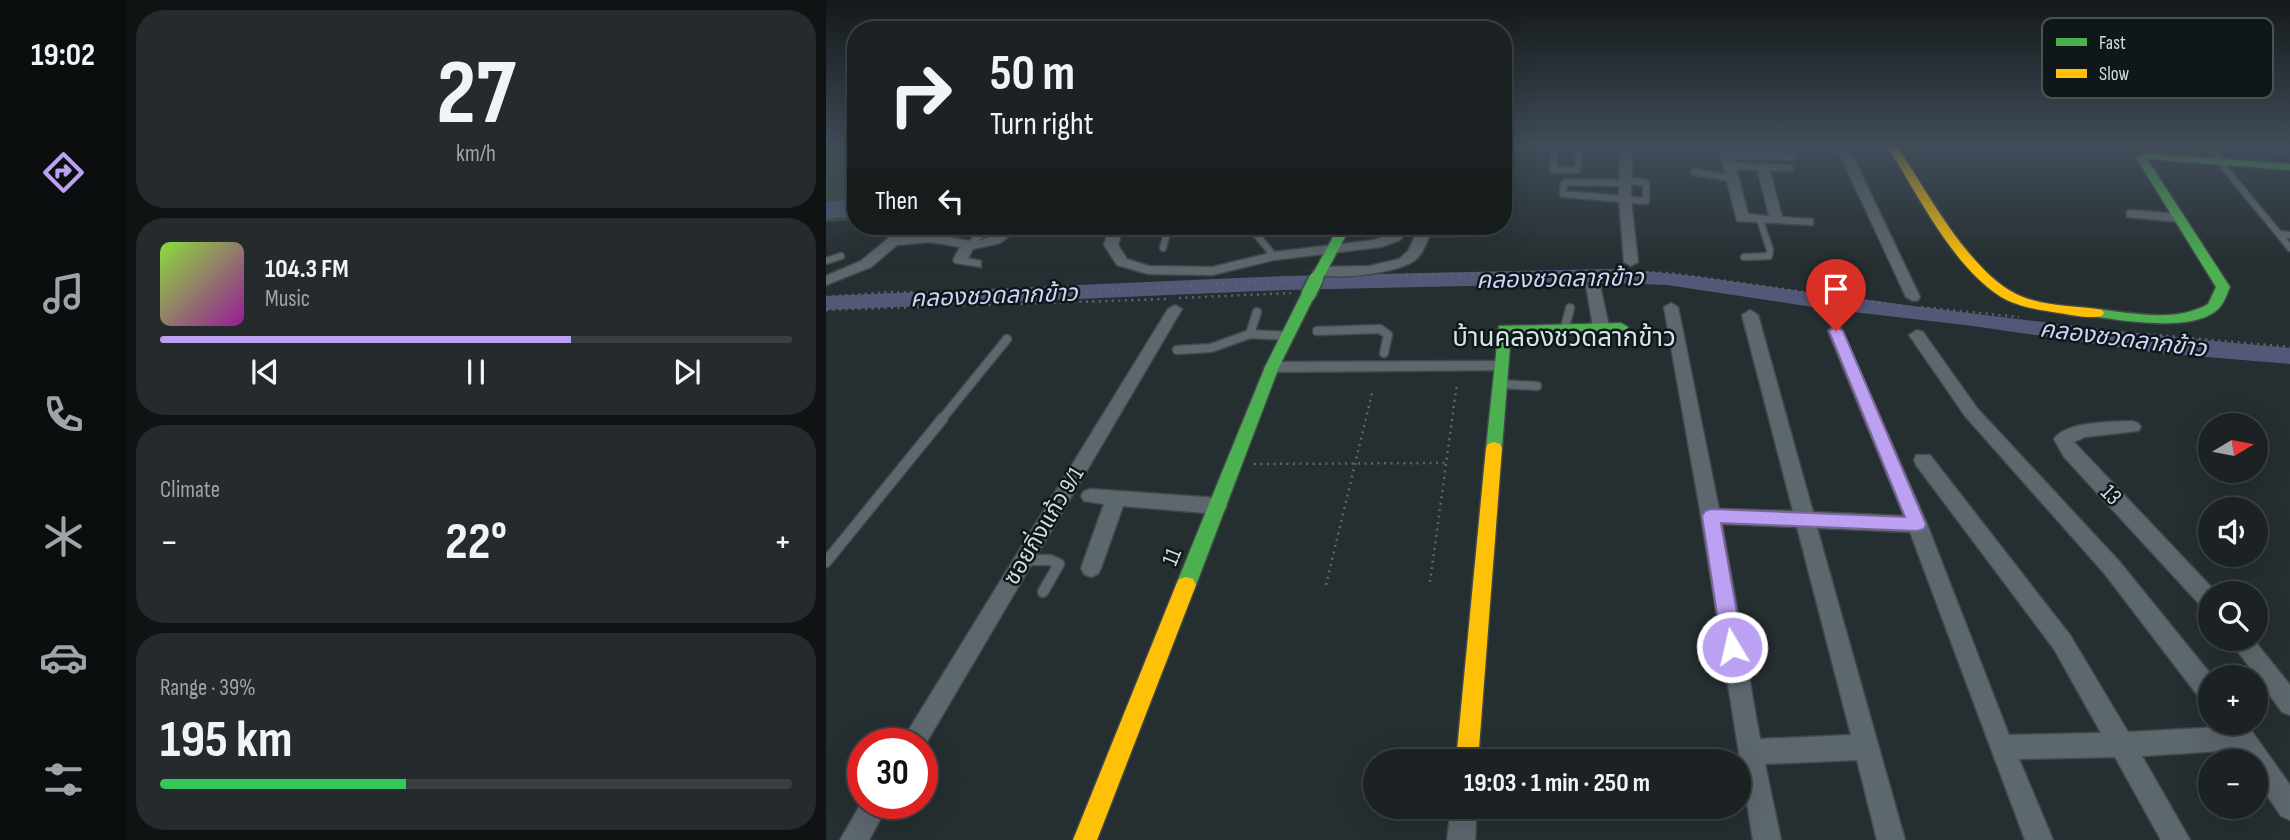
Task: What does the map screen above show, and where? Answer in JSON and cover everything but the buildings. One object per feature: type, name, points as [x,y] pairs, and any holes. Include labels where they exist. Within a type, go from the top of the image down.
[{"type":"street","points":[[1625,185],[1630,268]]},
{"type":"street","points":[[1733,185],[1740,216],[1760,220],[1808,222]]},
{"type":"street","points":[[1768,185],[1777,221]]},
{"type":"street","points":[[1860,185],[1912,302]]},
{"type":"street","points":[[1919,185],[1973,265],[1996,288],[2020,301],[2150,319],[2179,318],[2204,312],[2215,306],[2222,287],[2158,185]]},
{"type":"street","points":[[2132,214],[2179,218]]},
{"type":"street","points":[[826,281],[866,264],[901,235]]},
{"type":"street","points":[[895,241],[931,238],[968,246],[995,240],[1002,235]]},
{"type":"street","points":[[1113,235],[1111,245],[1122,262],[1148,270],[1213,271],[1274,256],[1386,242],[1396,235]]},
{"type":"street","name":"11","points":[[1085,840],[1272,367],[1340,235]]},
{"type":"street","points":[[1318,275],[1385,268],[1402,263],[1415,252],[1422,235]]},
{"type":"street","points":[[968,246],[960,260],[976,264]]},
{"type":"street","points":[[1593,285],[1601,327]]},
{"type":"street","points":[[1671,307],[1711,516],[1750,749]]},
{"type":"street","name":"ซอยกิ่งแก้ว 9/1","points":[[922,728],[1175,309]]},
{"type":"street","points":[[1750,315],[1891,840]]},
{"type":"street","points":[[1468,749],[1504,329],[1621,327]]},
{"type":"street","points":[[1836,331],[1917,524],[2039,840]]},
{"type":"street","points":[[1917,335],[1940,375],[1984,429],[2139,599],[2198,677]]},
{"type":"street","points":[[1272,367],[1500,366]]},
{"type":"street","name":"13","points":[[2132,427],[2083,431],[2063,439],[2070,452],[2198,587]]},
{"type":"street","points":[[1923,460],[2062,642],[2176,840]]},
{"type":"street","points":[[1091,496],[1217,506]]},
{"type":"street","points":[[1091,568],[1116,498]]},
{"type":"street","points":[[1711,516],[1917,524]]},
{"type":"street","points":[[2249,651],[2290,704]]},
{"type":"street","points":[[2001,747],[2123,746],[2201,735]]},
{"type":"street","points":[[2240,735],[2290,807]]},
{"type":"street","points":[[1751,752],[1867,747]]},
{"type":"street","points":[[1751,758],[1766,840]]},
{"type":"street","points":[[854,840],[866,819]]},
{"type":"street","points":[[1461,840],[1463,819]]},
{"type":"lane","points":[[1564,185],[1563,194],[1637,202],[1648,199],[1646,185]]},
{"type":"lane","points":[[2239,185],[2290,248]]},
{"type":"lane","points":[[1744,257],[1769,256],[1770,250],[1760,220]]},
{"type":"lane","points":[[2279,234],[2290,235]]},
{"type":"lane","points":[[968,246],[980,235]]},
{"type":"lane","points":[[1163,248],[1167,235]]},
{"type":"lane","points":[[1260,235],[1274,256]]},
{"type":"lane","points":[[826,261],[841,256]]},
{"type":"lane","points":[[1565,327],[1570,308]]},
{"type":"lane","points":[[1250,334],[1257,312]]},
{"type":"lane","points":[[1317,331],[1380,329],[1388,335],[1384,353]]},
{"type":"lane","points":[[1177,351],[1211,348],[1250,334],[1288,336]]},
{"type":"lane","points":[[826,562],[1007,339]]},
{"type":"lane","points":[[1498,384],[1538,386]]},
{"type":"lane","points":[[1023,560],[1050,560],[1059,564],[1043,592]]},
{"type":"path","points":[[1402,275],[1630,268],[1912,302]]},
{"type":"path","points":[[826,298],[890,292],[1024,295],[1293,280]]},
{"type":"path","points":[[826,310],[1107,302],[1290,292],[1306,300]]},
{"type":"path","points":[[1430,582],[1457,383]]},
{"type":"path","points":[[1326,585],[1373,389]]},
{"type":"path","points":[[1234,464],[1446,463]]},
{"type":"green space","points":[[826,185],[847,185],[847,221],[826,222]]},
{"type":"water","points":[[847,200],[847,217],[826,219],[826,202]]},
{"type":"waterway","name":"คลองชวดลากข้าว","points":[[826,303],[1285,283],[1611,276],[1667,278],[1819,301],[2158,345],[2290,356]]},
{"type":"traffic: fast","points":[[2097,313],[2157,319],[2189,317],[2203,313],[2218,300],[2223,287],[2159,185]]},
{"type":"traffic: fast","points":[[1316,279],[1340,235]]},
{"type":"traffic: fast","points":[[1308,295],[1316,279]]},
{"type":"traffic: fast","points":[[1186,585],[1272,367],[1308,295]]},
{"type":"traffic: fast","points":[[1494,448],[1504,329],[1621,327]]},
{"type":"traffic: slow","points":[[1917,185],[1960,249],[1991,284],[2007,295],[2027,303],[2097,313]]},
{"type":"traffic: slow","points":[[1468,749],[1494,448]]},
{"type":"traffic: slow","points":[[1085,840],[1186,585]]},
{"type":"district","name":"บ้านคลองชวดลากข้าว","points":[[1564,338]]},
{"type":"route","points":[[1732,647],[1711,516],[1917,524],[1836,331]]}]
